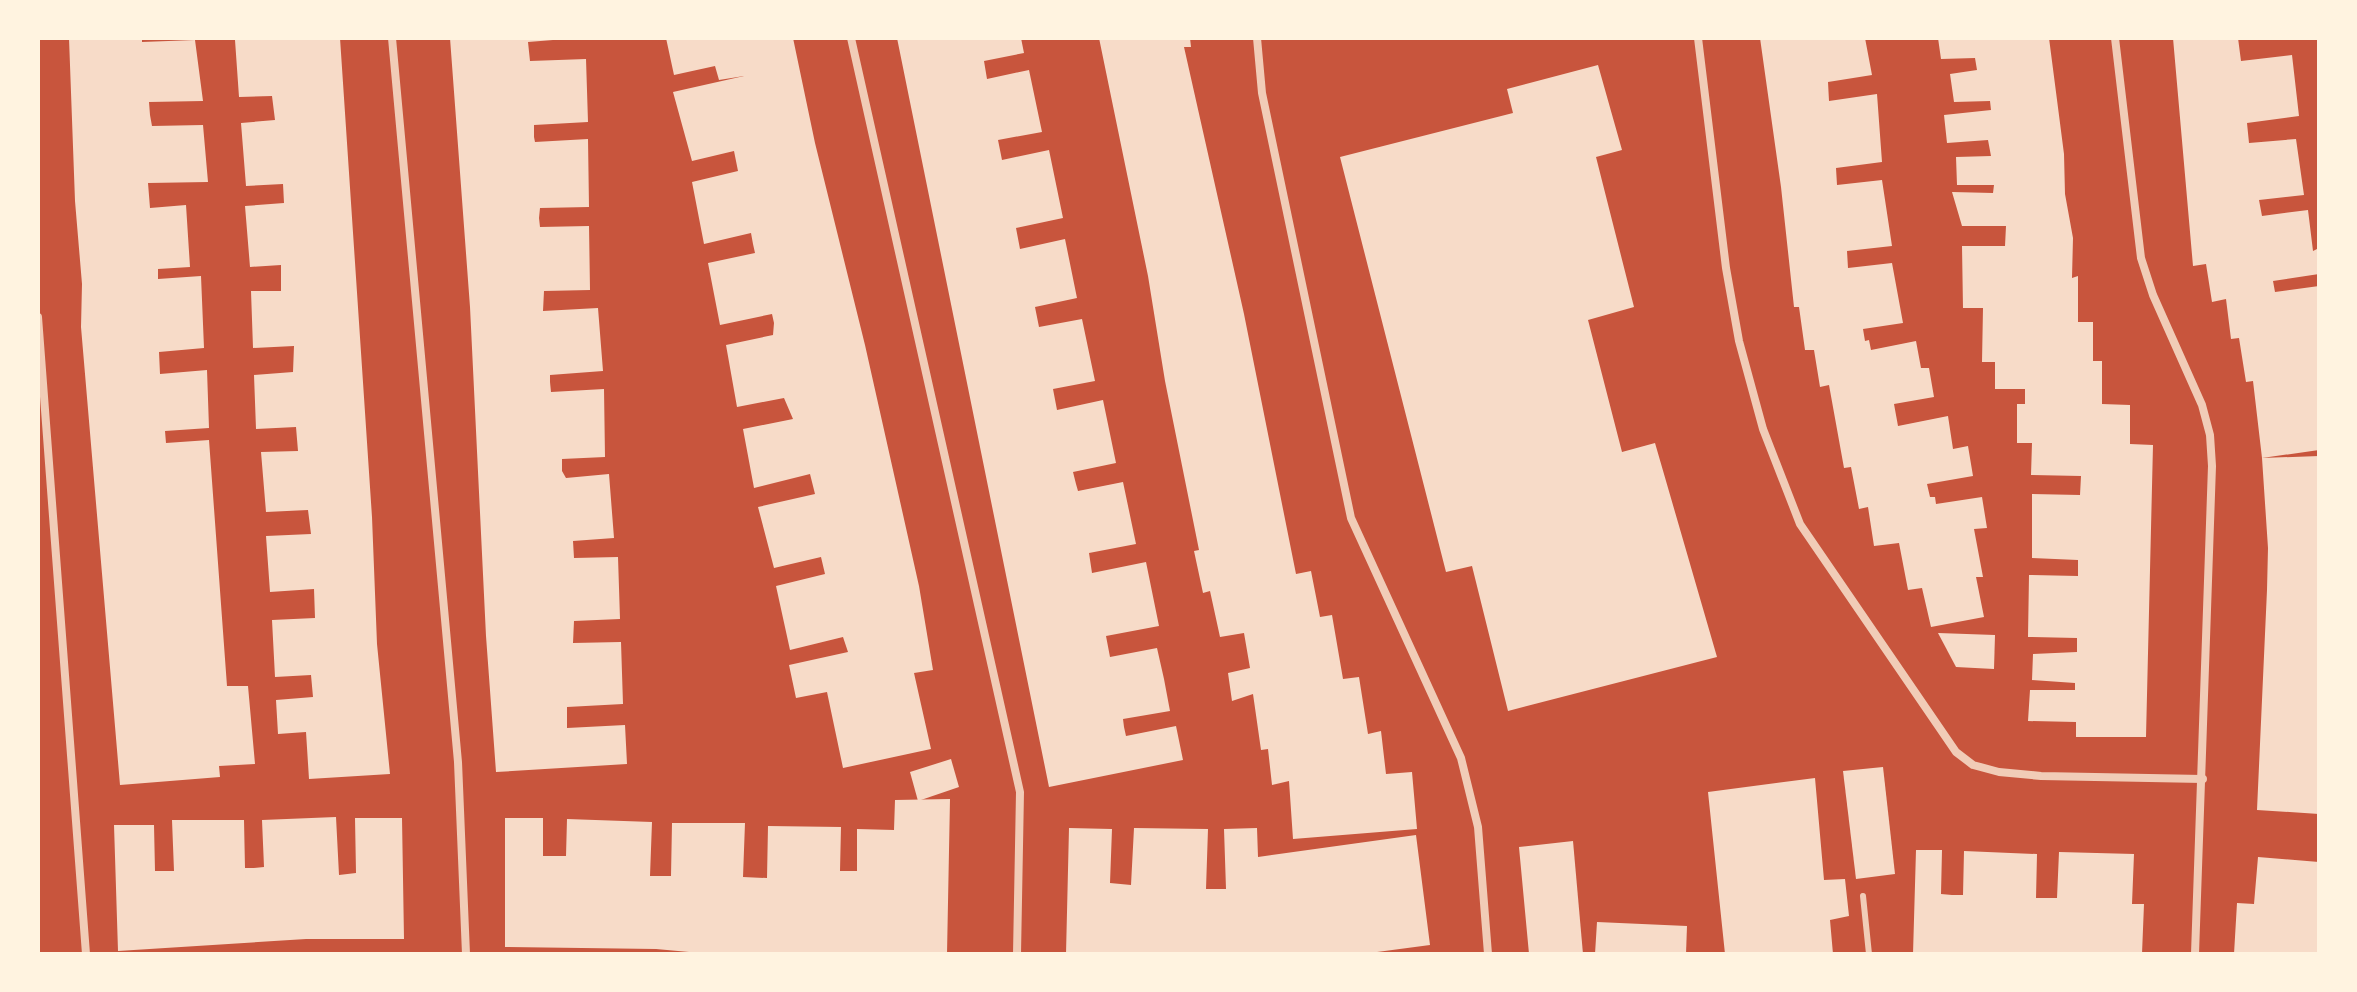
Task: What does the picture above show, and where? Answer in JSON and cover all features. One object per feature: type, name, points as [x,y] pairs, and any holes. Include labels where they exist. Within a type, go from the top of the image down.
[{"type":"street","points":[[392,38],[458,762],[466,954]]},
{"type":"street","points":[[851,38],[1020,792],[1017,954]]},
{"type":"street","points":[[1257,38],[1270,135],[1351,518],[1461,758],[1478,827],[1488,954]]},
{"type":"street","points":[[1698,38],[1726,268],[1739,341],[1763,429],[1800,524],[1956,752],[1973,765],[1999,772],[2041,776],[2203,779]]},
{"type":"street","points":[[2115,38],[2141,258],[2153,295],[2202,405],[2210,435],[2212,466],[2203,779],[2195,954]]},
{"type":"street","points":[[38,317],[86,954]]},
{"type":"lane","points":[[1863,896],[1869,954]]},
{"type":"building","points":[[69,38],[142,38],[142,42],[195,40],[203,101],[149,102],[150,115],[152,126],[203,125],[208,182],[148,183],[150,208],[186,205],[190,267],[158,269],[158,279],[201,276],[204,348],[159,352],[160,374],[207,370],[209,428],[165,431],[166,443],[209,440],[227,686],[248,686],[255,764],[219,766],[220,777],[120,785],[81,327],[82,284],[75,201]]},
{"type":"building","points":[[340,38],[372,517],[377,644],[390,774],[309,779],[306,732],[278,734],[276,700],[313,697],[311,675],[275,677],[272,620],[315,618],[314,589],[270,592],[266,536],[311,534],[308,510],[266,512],[261,452],[298,451],[296,427],[256,429],[254,375],[293,372],[294,346],[253,348],[251,291],[281,291],[281,265],[250,267],[245,206],[284,203],[283,184],[246,186],[241,123],[275,120],[272,96],[239,97],[235,40]]},
{"type":"building","points":[[450,38],[553,38],[528,42],[530,61],[586,59],[588,122],[534,125],[534,137],[535,142],[588,139],[589,207],[540,208],[539,218],[540,227],[589,226],[590,290],[544,291],[543,311],[598,308],[603,371],[550,375],[550,382],[551,392],[604,389],[605,457],[562,459],[562,471],[566,478],[609,474],[614,538],[573,541],[574,558],[618,557],[620,619],[574,621],[573,643],[621,642],[623,704],[567,707],[567,728],[625,725],[627,764],[496,772],[470,307]]},
{"type":"building","points":[[666,38],[793,38],[919,586],[933,670],[914,673],[931,749],[843,768],[827,692],[796,698],[789,665],[848,652],[843,637],[790,650],[776,586],[825,574],[821,557],[774,568],[758,507],[815,494],[810,474],[754,488],[743,429],[793,419],[784,398],[737,407],[726,345],[773,335],[774,323],[772,314],[720,325],[708,263],[755,253],[751,233],[704,244],[692,182],[738,171],[734,151],[692,161],[673,92],[744,76],[719,80],[715,66],[674,75]]},
{"type":"building","points":[[897,38],[1021,38],[1024,53],[984,61],[987,79],[1029,70],[1042,132],[998,140],[1002,160],[1049,150],[1063,218],[1016,228],[1020,249],[1065,239],[1077,298],[1035,307],[1039,327],[1082,319],[1095,381],[1053,389],[1057,410],[1103,400],[1116,463],[1073,472],[1078,491],[1123,482],[1136,544],[1089,553],[1092,573],[1146,562],[1159,626],[1106,636],[1110,657],[1157,648],[1164,679],[1170,711],[1123,719],[1126,736],[1176,726],[1183,760],[1049,787]]},
{"type":"building","points":[[1099,38],[1190,38],[1191,47],[1184,47],[1244,314],[1296,574],[1311,571],[1320,617],[1332,615],[1343,679],[1359,677],[1368,734],[1381,731],[1386,774],[1412,772],[1417,829],[1293,839],[1289,781],[1272,785],[1268,749],[1261,750],[1253,694],[1232,701],[1228,673],[1250,668],[1244,633],[1220,637],[1210,591],[1203,593],[1194,551],[1199,550],[1165,381],[1148,276]]},
{"type":"building","points":[[1760,38],[1865,38],[1872,75],[1828,82],[1829,101],[1877,94],[1882,162],[1836,168],[1837,185],[1882,180],[1892,246],[1847,251],[1848,268],[1892,263],[1903,323],[1863,329],[1865,341],[1869,340],[1871,350],[1916,341],[1921,368],[1929,368],[1934,397],[1894,404],[1898,426],[1948,416],[1953,449],[1968,446],[1973,476],[1927,484],[1930,497],[1935,497],[1936,504],[1982,497],[1987,528],[1974,529],[1983,577],[1976,577],[1984,617],[1931,627],[1922,588],[1908,590],[1899,543],[1874,546],[1868,507],[1859,509],[1851,467],[1844,468],[1829,385],[1820,387],[1814,350],[1805,350],[1799,307],[1794,307]]},
{"type":"building","points":[[1938,38],[2049,38],[2064,154],[2065,194],[2073,238],[2072,278],[2078,276],[2078,322],[2093,322],[2093,361],[2102,361],[2102,404],[2130,405],[2130,444],[2153,445],[2146,737],[2076,737],[2076,722],[2028,721],[2030,690],[2075,690],[2075,683],[2032,680],[2033,654],[2077,652],[2077,638],[2028,637],[2029,575],[2078,576],[2078,560],[2032,558],[2032,494],[2080,495],[2081,476],[2031,475],[2032,443],[2017,443],[2017,404],[2025,404],[2025,389],[1995,389],[1995,362],[1982,362],[1983,308],[1963,308],[1962,246],[2005,246],[2006,226],[1962,226],[1952,192],[1993,193],[1994,185],[1957,185],[1956,157],[1991,156],[1988,140],[1947,143],[1944,115],[1991,110],[1990,101],[1954,102],[1950,74],[1977,70],[1975,58],[1941,59]]},
{"type":"building","points":[[2173,38],[2238,38],[2241,61],[2292,55],[2299,116],[2247,123],[2249,143],[2296,139],[2304,195],[2259,200],[2262,216],[2308,210],[2313,251],[2319,248],[2319,274],[2273,281],[2275,292],[2319,286],[2319,450],[2262,458],[2253,381],[2246,382],[2239,338],[2231,339],[2226,299],[2212,302],[2206,264],[2193,266]]},
{"type":"building","points":[[1598,65],[1622,150],[1596,157],[1634,307],[1588,320],[1622,452],[1655,443],[1717,657],[1508,711],[1472,566],[1446,572],[1340,157],[1513,113],[1507,89]]},
{"type":"building","points":[[2319,456],[2319,814],[2257,810],[2268,548],[2262,458]]},
{"type":"building","points":[[1938,633],[1995,635],[1994,669],[1956,667]]},
{"type":"building","points":[[951,759],[959,787],[918,801],[910,772]]},
{"type":"building","points":[[1883,767],[1895,874],[1856,879],[1843,771]]},
{"type":"building","points":[[1815,778],[1824,880],[1845,879],[1849,916],[1830,920],[1833,954],[1725,954],[1708,792]]},
{"type":"building","points":[[950,799],[947,954],[711,954],[656,949],[505,947],[505,818],[543,818],[543,856],[566,856],[567,819],[652,822],[650,876],[671,876],[672,823],[745,823],[743,877],[767,878],[768,826],[841,827],[840,871],[857,871],[857,829],[894,830],[895,800]]},
{"type":"building","points":[[336,817],[339,875],[356,873],[355,818],[402,818],[404,939],[306,939],[118,951],[114,825],[154,825],[155,871],[174,871],[172,820],[244,820],[245,868],[254,868],[264,867],[262,820]]},
{"type":"building","points":[[1069,828],[1112,829],[1110,883],[1131,885],[1134,828],[1208,829],[1206,889],[1226,889],[1224,829],[1257,828],[1258,857],[1416,835],[1430,945],[1362,954],[1066,954]]},
{"type":"building","points":[[1573,841],[1583,954],[1529,954],[1519,847]]},
{"type":"building","points":[[1916,850],[1942,850],[1941,894],[1952,895],[1963,895],[1964,851],[2037,854],[2036,898],[2057,898],[2059,852],[2134,854],[2132,904],[2144,904],[2142,954],[1913,954]]},
{"type":"building","points":[[2258,857],[2319,862],[2319,954],[2234,954],[2237,903],[2254,904]]},
{"type":"building","points":[[1597,922],[1687,926],[1686,954],[1595,954]]}]
